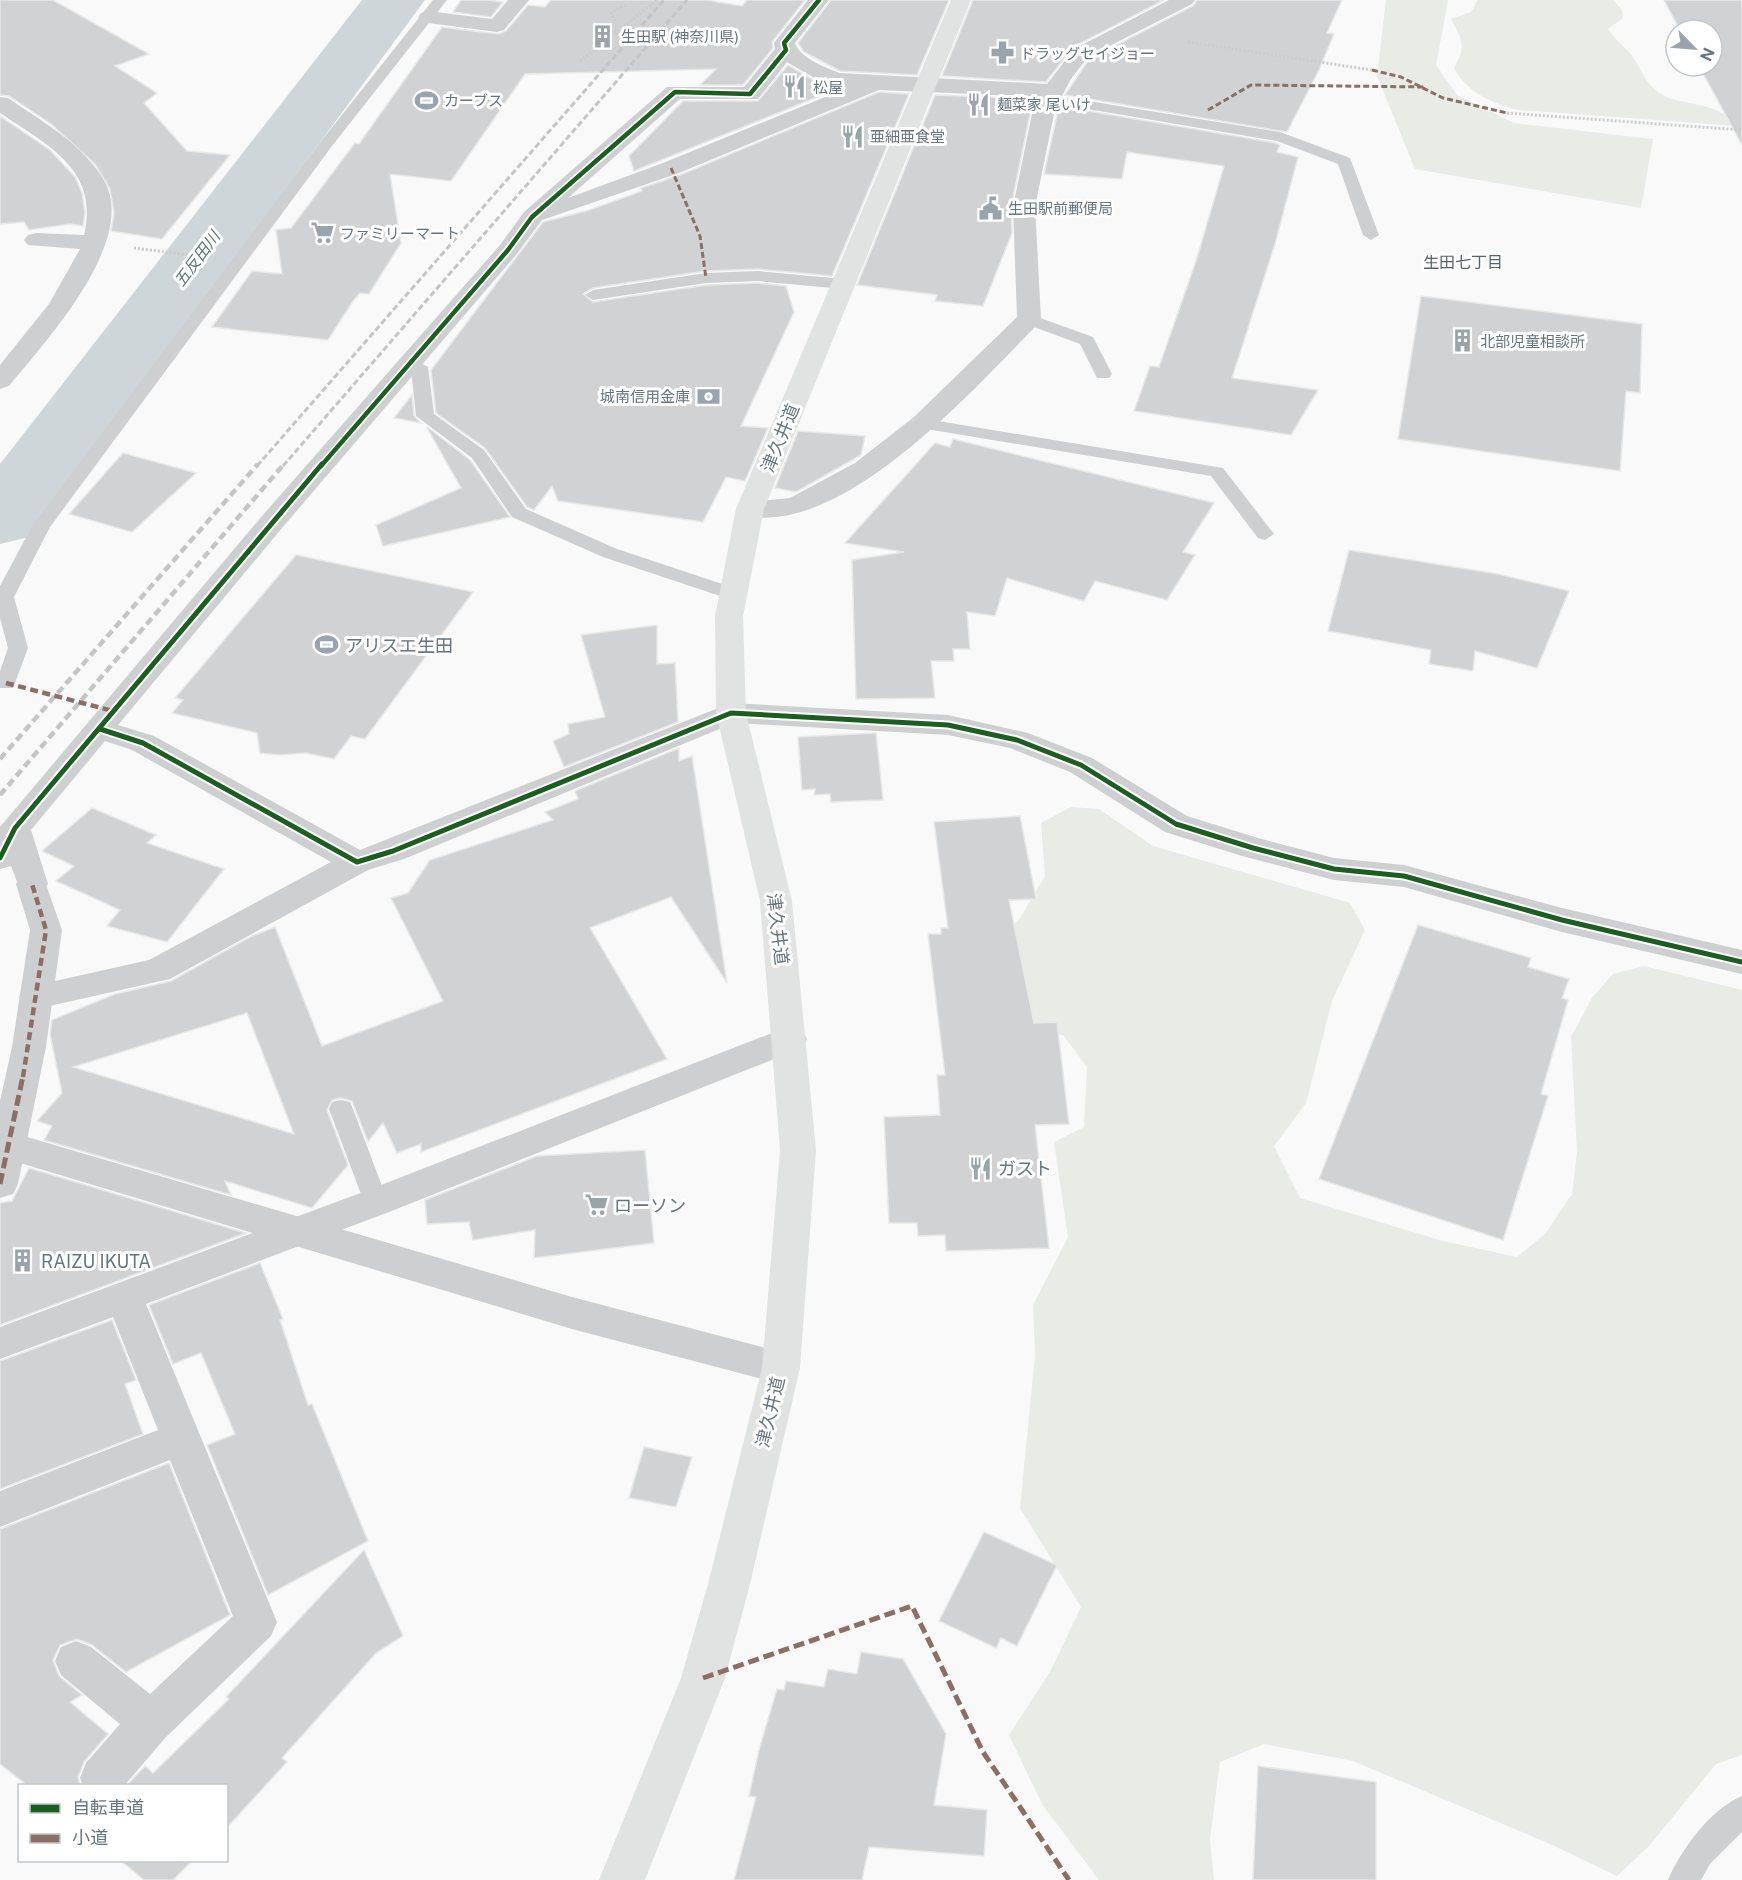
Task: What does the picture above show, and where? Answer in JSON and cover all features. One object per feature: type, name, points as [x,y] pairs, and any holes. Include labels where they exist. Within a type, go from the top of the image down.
[{"type":"main road","name":"津久井道","points":[[622,1880],[703,1678],[729,1584],[781,1368],[798,1150],[776,901],[731,713],[729,616],[750,509],[961,0]]},
{"type":"street","points":[[428,17],[497,26],[519,0]]},
{"type":"street","points":[[819,0],[784,43],[786,50],[798,60],[833,79],[874,84],[927,84],[1053,95]]},
{"type":"street","points":[[750,509],[798,505],[862,472],[920,423],[1029,319],[1024,207],[1044,109],[1061,77],[1081,53],[1185,0]]},
{"type":"street","points":[[0,858],[15,828],[486,275],[532,217],[675,92],[750,94],[786,50]]},
{"type":"street","points":[[532,217],[573,205],[671,168],[874,84]]},
{"type":"street","points":[[0,103],[82,165],[96,188],[100,215],[95,243],[79,280],[0,381]]},
{"type":"street","points":[[36,240],[95,243]]},
{"type":"street","points":[[36,997],[158,970],[357,862],[393,851],[731,713],[948,724],[1017,740],[1081,765],[1176,824],[1253,848],[1334,869],[1404,876],[1562,920],[1742,962]]},
{"type":"street","points":[[100,729],[143,743],[357,862]]},
{"type":"street","points":[[0,1184],[29,1047],[46,930],[15,828]]},
{"type":"street","points":[[0,1343],[375,1202],[790,1040]]},
{"type":"street","points":[[0,1143],[572,1313],[781,1368]]},
{"type":"street","points":[[102,1778],[151,1722],[256,1623],[124,1296]]},
{"type":"street","points":[[0,1509],[182,1438]]},
{"type":"street","points":[[76,1661],[151,1722]]},
{"type":"lane","points":[[0,682],[6,683],[18,648],[4,597],[41,526],[243,259],[327,143],[440,0]]},
{"type":"lane","points":[[1053,95],[1280,137],[1329,153],[1345,161],[1371,235]]},
{"type":"lane","points":[[593,295],[706,278],[758,276],[843,284]]},
{"type":"lane","points":[[1029,319],[1087,341],[1103,374]]},
{"type":"lane","points":[[410,362],[419,367],[425,416],[478,454],[519,513],[610,553],[733,594]]},
{"type":"lane","points":[[920,423],[1217,472],[1265,534]]},
{"type":"lane","points":[[341,1109],[375,1202]]},
{"type":"lane","points":[[1684,1880],[1699,1853],[1742,1811]]},
{"type":"path","points":[[580,61],[657,0]]},
{"type":"path","points":[[615,21],[611,12],[625,5]]},
{"type":"path","points":[[1128,29],[1231,50],[1372,70]]},
{"type":"path","points":[[1507,113],[1742,130]]},
{"type":"path","points":[[160,252],[172,253]]},
{"type":"shaded area","points":[[1386,0],[1448,0],[1436,65],[1457,95],[1514,123],[1653,139],[1641,208],[1415,169],[1377,76]]},
{"type":"shaded area","points":[[1478,0],[1613,0],[1622,10],[1623,18],[1608,29],[1630,53],[1653,88],[1665,96],[1721,112],[1736,126],[1519,110],[1481,96],[1466,84],[1454,68],[1461,54],[1462,43],[1451,19],[1471,12]]},
{"type":"shaded area","points":[[1071,807],[1099,809],[1153,846],[1350,903],[1365,930],[1332,1001],[1306,1103],[1274,1146],[1300,1198],[1443,1241],[1517,1257],[1545,1234],[1572,1194],[1577,1153],[1571,1037],[1592,998],[1613,974],[1644,966],[1742,990],[1742,1755],[1716,1764],[1649,1846],[1617,1876],[1548,1843],[1353,1761],[1264,1744],[1220,1762],[1210,1839],[1214,1880],[1099,1880],[1042,1804],[1009,1735],[1050,1672],[1081,1607],[1020,1508],[1035,1355],[1033,1305],[1068,1237],[1054,1142],[1084,1127],[1087,1067],[1064,1036],[999,1004],[982,950],[1019,920],[1045,876],[1041,823]]},
{"type":"building","points":[[0,0],[53,0],[149,54],[115,66],[157,93],[144,103],[187,151],[230,155],[162,239],[111,231],[114,213],[110,189],[95,164],[51,124],[9,96],[0,95]]},
{"type":"building","points":[[461,0],[503,2],[491,17],[453,12]]},
{"type":"building","points":[[551,0],[706,0],[742,6],[747,0],[805,0],[772,42],[773,48],[743,85],[700,85],[716,69],[525,74],[451,181],[390,174],[401,243],[369,294],[360,293],[328,340],[212,327],[252,271],[282,274],[276,230],[291,228],[355,143],[359,144],[442,27],[498,34],[506,31],[528,5],[545,7]]},
{"type":"building","points":[[831,0],[949,0],[917,75],[840,71],[804,52],[798,43]]},
{"type":"building","points":[[973,0],[1164,0],[1073,47],[1046,82],[942,76]]},
{"type":"building","points":[[1197,0],[1342,0],[1327,33],[1334,34],[1318,72],[1287,132],[1065,95],[1089,59],[1193,6]]},
{"type":"building","points":[[1664,0],[1742,0],[1742,145],[1706,78],[1724,78],[1724,18],[1674,18]]},
{"type":"building","points":[[788,65],[815,81],[840,88],[634,171],[629,156],[683,101],[758,101]]},
{"type":"building","points":[[879,92],[909,94],[832,276],[758,269],[706,271],[593,288],[583,294],[593,302],[706,285],[758,283],[786,286],[794,312],[741,426],[768,428],[745,481],[726,477],[703,522],[558,501],[552,486],[534,510],[527,507],[485,448],[436,413],[431,370],[543,222],[586,211],[642,191],[641,188],[680,175]]},
{"type":"building","points":[[935,95],[1036,99],[1031,109],[1011,207],[1012,233],[983,306],[935,301],[937,295],[857,285]]},
{"type":"building","points":[[1059,106],[1276,143],[1280,145],[1277,152],[1298,157],[1275,244],[1232,378],[1318,390],[1291,435],[1134,411],[1150,366],[1159,367],[1197,258],[1224,166],[1127,152],[1122,179],[1044,174]]},
{"type":"building","points":[[0,116],[50,150],[75,177],[82,193],[85,212],[83,226],[70,224],[29,230],[24,222],[0,224]]},
{"type":"building","points":[[1421,296],[1642,324],[1640,393],[1626,391],[1620,471],[1398,439]]},
{"type":"building","points":[[412,395],[414,416],[421,423],[394,418]]},
{"type":"building","points":[[426,426],[470,460],[510,517],[383,546],[376,525],[461,488]]},
{"type":"building","points":[[798,431],[865,436],[861,455],[796,492],[775,488]]},
{"type":"building","points":[[953,439],[1214,503],[1183,552],[1195,555],[1167,600],[1095,581],[1084,601],[1007,578],[995,616],[967,612],[970,649],[953,649],[954,661],[931,661],[935,698],[856,699],[852,560],[904,552],[845,543],[935,443],[950,447]]},
{"type":"building","points":[[123,453],[196,473],[132,532],[69,514]]},
{"type":"building","points":[[1349,550],[1498,574],[1569,591],[1537,668],[1475,651],[1473,671],[1429,664],[1431,650],[1328,631]]},
{"type":"building","name":"アリスエ生田","points":[[296,555],[473,592],[365,739],[351,736],[334,759],[306,753],[280,755],[260,753],[257,733],[172,713],[183,700],[175,698]]},
{"type":"building","points":[[657,625],[657,664],[675,663],[678,722],[564,767],[553,741],[569,734],[568,724],[605,717],[581,635]]},
{"type":"building","points":[[876,733],[883,800],[831,802],[830,794],[814,795],[815,789],[802,790],[798,737]]},
{"type":"building","points":[[679,748],[679,761],[692,756],[727,983],[671,897],[590,928],[667,1059],[421,1152],[421,1144],[397,1153],[383,1123],[368,1142],[352,1101],[341,1098],[332,1100],[327,1110],[348,1165],[312,1208],[225,1181],[231,1195],[44,1140],[52,1126],[37,1121],[62,1093],[50,1034],[52,1020],[115,994],[171,981],[250,937],[275,927],[322,1046],[443,1001],[391,898],[408,893],[430,860],[553,820],[545,812],[578,799],[575,791]],"holes":[[[247,1013],[294,1134],[73,1067]]]},
{"type":"building","points":[[92,808],[156,835],[147,843],[224,869],[167,942],[107,926],[120,910],[56,881],[74,866],[42,851]]},
{"type":"building","points":[[1020,816],[1036,899],[1009,900],[1034,1023],[1057,1022],[1069,1124],[1035,1125],[1049,1248],[946,1251],[945,1235],[918,1236],[917,1223],[889,1223],[884,1117],[940,1115],[937,1075],[945,1075],[928,934],[941,934],[941,928],[948,928],[934,822]]},
{"type":"building","points":[[1418,925],[1531,958],[1528,967],[1569,979],[1562,998],[1568,1000],[1541,1094],[1548,1096],[1503,1240],[1319,1179]]},
{"type":"building","points":[[645,1150],[654,1243],[534,1258],[535,1230],[473,1240],[469,1222],[427,1224],[425,1200],[537,1156]]},
{"type":"building","points":[[29,1168],[246,1233],[0,1325],[0,1203],[12,1201]]},
{"type":"building","points":[[260,1263],[283,1319],[280,1320],[308,1405],[312,1404],[368,1541],[268,1595],[207,1445],[235,1434],[201,1353],[173,1364],[149,1305]]},
{"type":"building","points":[[112,1320],[136,1380],[125,1384],[143,1434],[0,1489],[0,1361]]},
{"type":"building","points":[[644,1447],[692,1457],[676,1507],[629,1498]]},
{"type":"building","points":[[169,1463],[230,1615],[126,1672],[92,1645],[77,1639],[60,1645],[53,1660],[59,1676],[82,1695],[70,1702],[108,1734],[84,1762],[78,1777],[80,1784],[26,1784],[0,1764],[0,1529]]},
{"type":"building","points":[[984,1532],[1057,1565],[1017,1646],[1001,1638],[996,1648],[939,1621]]},
{"type":"building","points":[[364,1550],[403,1636],[376,1653],[282,1758],[287,1762],[228,1826],[228,1784],[128,1784],[145,1766],[153,1773],[229,1699],[226,1697]]},
{"type":"building","points":[[861,1652],[903,1659],[946,1734],[934,1805],[987,1810],[984,1856],[869,1847],[862,1880],[734,1880],[756,1797],[749,1796],[759,1750],[777,1689],[784,1690],[786,1681],[824,1687],[828,1669],[857,1674]]},
{"type":"building","points":[[1258,1766],[1376,1782],[1376,1880],[1253,1880]]},
{"type":"building","points":[[122,1862],[191,1862],[173,1880],[144,1880]]},
{"type":"waterway","name":"五反田川","points":[[0,519],[394,0]]},
{"type":"railway","points":[[257,466],[664,0]]},
{"type":"railway","points":[[283,466],[687,0]]},
{"type":"railway","points":[[0,759],[258,464]]},
{"type":"railway","points":[[0,795],[284,464]]},
{"type":"marked path","points":[[1372,70],[1401,77],[1443,98],[1507,113]]},
{"type":"marked path","points":[[1208,110],[1251,85],[1426,87]]},
{"type":"marked path","points":[[671,168],[700,236],[706,278]]},
{"type":"marked path","points":[[6,683],[113,711]]},
{"type":"marked path","points":[[0,1184],[29,1047],[46,930],[32,884]]},
{"type":"marked path","points":[[703,1678],[912,1606],[983,1752],[1069,1880]]},
{"type":"cycle path","points":[[0,858],[15,828],[272,522],[508,250],[532,217],[675,92],[750,94],[786,50],[784,43],[819,0]]},
{"type":"cycle path","points":[[100,729],[143,743],[357,862],[393,851],[731,713],[948,725],[1017,740],[1081,765],[1176,824],[1253,848],[1334,869],[1404,876],[1562,920],[1742,962]]},
{"type":"place","name":"生田駅 (神奈川県)","points":[[603,36]]},
{"type":"place","name":"ドラッグセイジョー","points":[[1002,53]]},
{"type":"place","name":"松屋","points":[[795,87]]},
{"type":"place","name":"カーブス","points":[[426,100]]},
{"type":"place","name":"麺菜家 尾いけ","points":[[979,104]]},
{"type":"place","name":"亜細亜食堂","points":[[852,136]]},
{"type":"place","name":"生田駅前郵便局","points":[[990,208]]},
{"type":"place","name":"ファミリーマート","points":[[322,233]]},
{"type":"place","name":"北部児童相談所","points":[[1462,341]]},
{"type":"place","name":"城南信用金庫","points":[[708,396]]},
{"type":"place","name":"アリスエ生田","points":[[327,645]]},
{"type":"place","name":"ガスト","points":[[980,1168]]},
{"type":"place","name":"ローソン","points":[[596,1205]]},
{"type":"place","name":"RAIZU IKUTA","points":[[23,1261]]},
{"type":"district","name":"生田七丁目","points":[[1463,262]]}]
